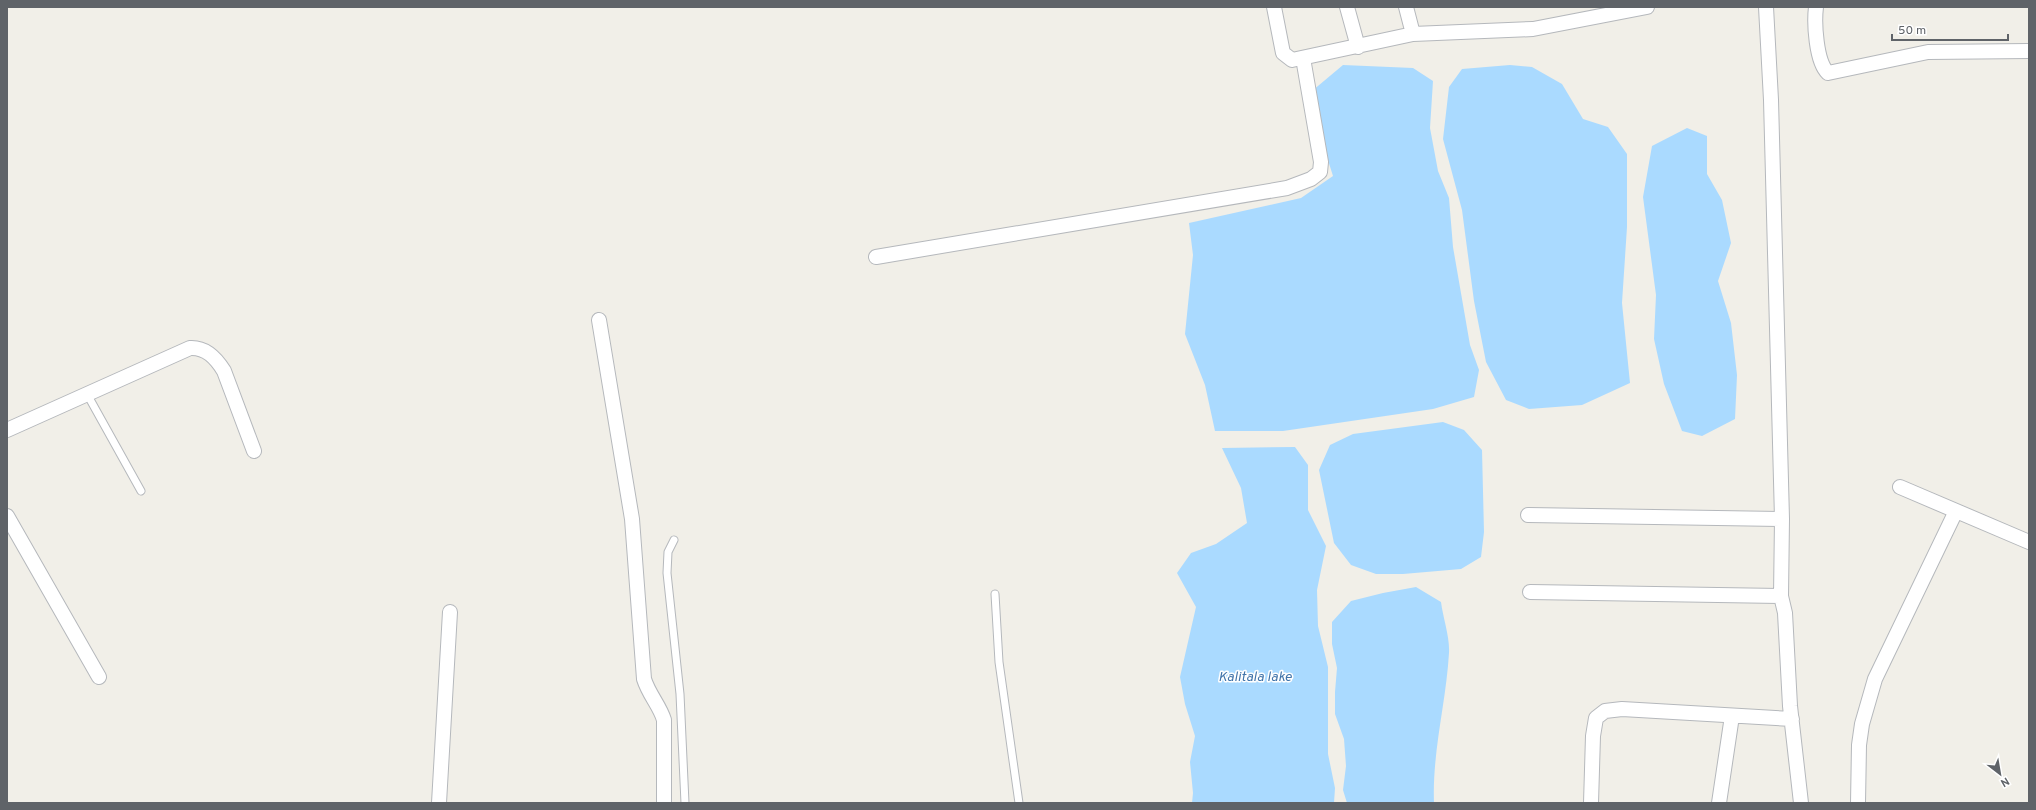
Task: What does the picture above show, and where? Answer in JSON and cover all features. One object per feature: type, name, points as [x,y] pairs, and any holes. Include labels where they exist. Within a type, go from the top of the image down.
[{"type":"street","points":[[1274,7],[1283,53],[1287,58],[1292,60],[1413,34],[1533,29],[1647,7]]},
{"type":"street","points":[[1347,7],[1358,47]]},
{"type":"street","points":[[1406,7],[1413,34]]},
{"type":"street","points":[[1766,7],[1771,100],[1782,519],[1781,596],[1785,613],[1792,718],[1801,803]]},
{"type":"street","points":[[1816,7],[1814,22],[1822,64],[1828,73],[1928,52],[2029,51]]},
{"type":"street","points":[[876,257],[1287,188],[1311,179],[1320,172],[1321,162],[1303,58]]},
{"type":"street","points":[[599,320],[632,519],[644,679],[649,692],[662,713],[664,720],[664,803]]},
{"type":"street","points":[[7,430],[190,348],[196,348],[208,352],[218,360],[224,371],[254,451]]},
{"type":"street","points":[[1900,487],[2029,542]]},
{"type":"street","points":[[1858,803],[1859,745],[1862,724],[1875,679],[1956,511]]},
{"type":"street","points":[[1528,515],[1782,519]]},
{"type":"street","points":[[7,516],[99,677]]},
{"type":"street","points":[[1530,592],[1781,596]]},
{"type":"street","points":[[439,803],[450,612]]},
{"type":"street","points":[[1591,803],[1593,736],[1596,718],[1605,711],[1622,709],[1792,718]]},
{"type":"street","points":[[1719,803],[1732,716]]},
{"type":"lane","points":[[86,394],[141,491]]},
{"type":"lane","points":[[674,540],[668,552],[667,573],[680,694],[685,803]]},
{"type":"lane","points":[[995,594],[999,662],[1019,803]]},
{"type":"water","points":[[1343,65],[1413,68],[1433,81],[1430,128],[1438,171],[1449,198],[1453,247],[1470,345],[1479,370],[1474,397],[1433,409],[1283,431],[1215,431],[1205,385],[1185,334],[1193,255],[1189,223],[1301,198],[1333,176],[1319,132],[1312,91]]},
{"type":"water","points":[[1510,65],[1532,67],[1562,84],[1583,119],[1608,127],[1627,154],[1627,227],[1622,303],[1630,383],[1582,405],[1529,409],[1506,400],[1486,362],[1474,301],[1462,210],[1443,139],[1449,87],[1462,69]]},
{"type":"water","points":[[1687,128],[1707,136],[1707,174],[1722,200],[1731,243],[1718,281],[1731,323],[1737,375],[1735,419],[1702,436],[1682,431],[1664,384],[1654,339],[1656,295],[1643,197],[1652,146]]},
{"type":"water","points":[[1443,422],[1464,430],[1482,450],[1484,532],[1481,557],[1461,569],[1403,574],[1376,574],[1351,565],[1334,543],[1319,470],[1330,445],[1353,434]]},
{"type":"water","name":"Kalitala lake","points":[[1295,447],[1308,465],[1308,510],[1326,546],[1317,590],[1318,626],[1328,667],[1328,754],[1335,788],[1334,803],[1192,803],[1193,793],[1190,762],[1195,736],[1185,704],[1180,677],[1196,607],[1177,573],[1191,553],[1216,544],[1247,523],[1241,488],[1222,448]]},
{"type":"water","points":[[1416,587],[1441,602],[1449,647],[1435,765],[1434,803],[1347,803],[1343,790],[1346,766],[1344,739],[1335,714],[1337,668],[1332,644],[1332,622],[1351,601]]}]
